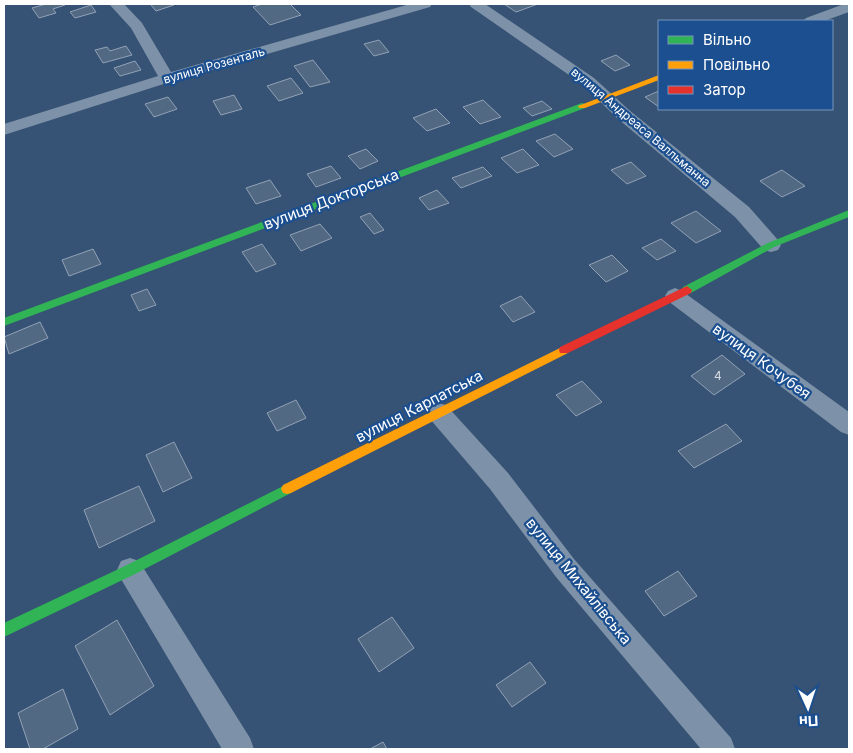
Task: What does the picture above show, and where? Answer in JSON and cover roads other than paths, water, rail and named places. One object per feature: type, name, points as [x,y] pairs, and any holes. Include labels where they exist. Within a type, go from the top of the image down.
[{"type":"street","points":[[116,4],[137,26],[167,78]]},
{"type":"street","name":"вулиця Розенталь","points":[[4,130],[167,78],[425,4]]},
{"type":"street","name":"вулиця Андреаса Валльманна","points":[[476,4],[569,67],[742,212],[771,245]]},
{"type":"street","points":[[814,20],[849,7]]},
{"type":"street","name":"вулиця Докторська","points":[[4,322],[658,77]]},
{"type":"street","name":"вулиця Карпатська","points":[[4,630],[130,570],[438,412],[675,296],[771,245],[849,212]]},
{"type":"street","name":"вулиця Кочубея","points":[[675,296],[849,425]]},
{"type":"street","name":"вулиця Михайлівська","points":[[438,412],[499,481],[566,568],[720,749]]},
{"type":"street","points":[[130,570],[239,749]]}]
